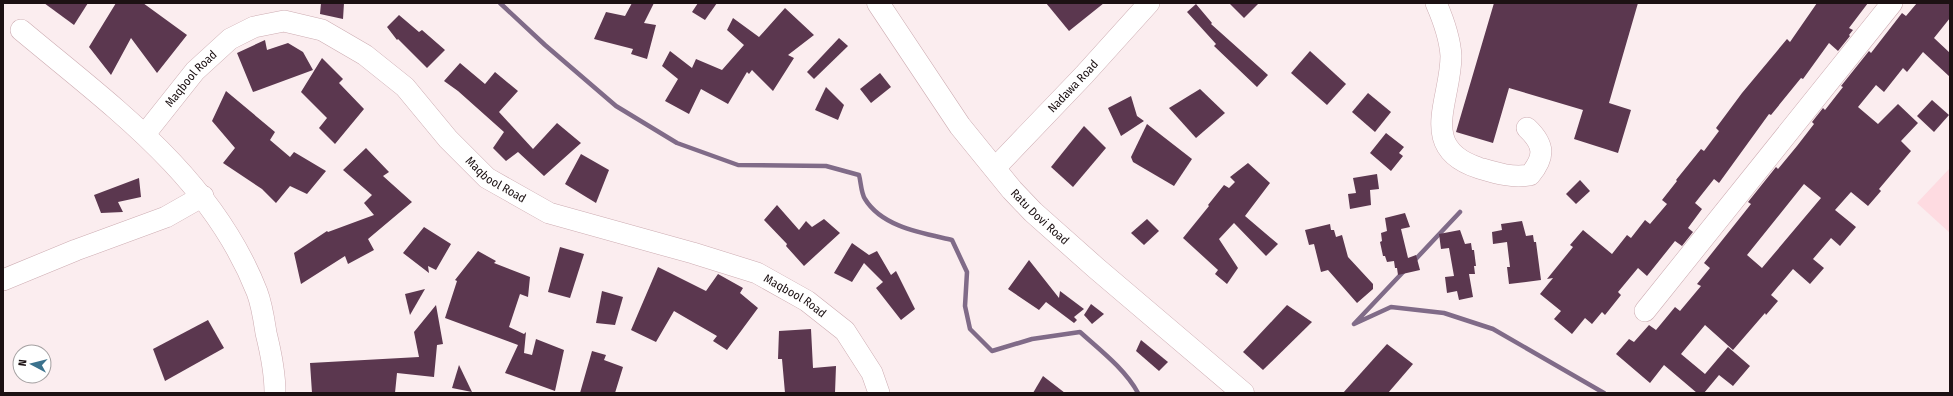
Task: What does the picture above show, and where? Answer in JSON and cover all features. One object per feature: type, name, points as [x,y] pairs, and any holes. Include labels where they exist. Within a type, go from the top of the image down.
[{"type":"main road","name":"Ratu Dovi Road","points":[[878,3],[960,126],[1012,190],[1033,212],[1096,268],[1243,393]]},
{"type":"street","name":"Nadawa Road","points":[[995,168],[1084,75],[1149,3]]},
{"type":"street","points":[[1436,3],[1443,19],[1451,55],[1449,81],[1444,100],[1442,129],[1446,146],[1456,157],[1466,164],[1497,174],[1515,177],[1530,175],[1538,164],[1541,150],[1538,140],[1527,128]]},
{"type":"street","points":[[1645,311],[1892,3]]},
{"type":"street","name":"Maqbool Road","points":[[145,134],[195,71],[230,39],[254,27],[284,21],[322,30],[365,55],[406,87],[448,139],[487,178],[549,213],[693,253],[757,273],[807,301],[845,331],[872,373],[878,393]]},
{"type":"street","points":[[21,30],[145,134],[203,196],[231,236],[258,293],[275,374],[275,393]]},
{"type":"street","points":[[3,280],[76,250],[166,217],[203,196]]},
{"type":"shaded area","points":[[1950,168],[1950,233],[1917,203]]},
{"type":"building","points":[[44,3],[88,3],[74,25]]},
{"type":"building","points":[[116,3],[143,3],[187,35],[157,73],[131,38],[111,75],[89,47]]},
{"type":"building","points":[[321,3],[344,3],[343,19],[320,14]]},
{"type":"building","points":[[632,3],[654,3],[644,23],[656,25],[647,59],[631,54],[633,49],[594,39],[606,12],[625,16]]},
{"type":"building","points":[[698,3],[717,3],[705,20],[692,12]]},
{"type":"building","points":[[1046,3],[1104,3],[1069,31]]},
{"type":"building","points":[[1229,3],[1259,3],[1244,18]]},
{"type":"building","points":[[1494,3],[1638,3],[1609,103],[1631,110],[1618,153],[1574,139],[1583,110],[1509,88],[1493,143],[1456,132]]},
{"type":"building","points":[[1817,3],[1868,3],[1849,28],[1853,30],[1838,51],[1829,43],[1803,79],[1801,78],[1771,115],[1769,114],[1719,183],[1714,179],[1695,203],[1702,209],[1688,228],[1693,232],[1682,246],[1675,241],[1647,276],[1638,268],[1618,292],[1621,295],[1605,315],[1602,312],[1592,324],[1585,318],[1572,334],[1554,319],[1561,311],[1540,294],[1553,278],[1547,279],[1573,247],[1570,245],[1583,230],[1612,254],[1627,235],[1631,238],[1645,220],[1650,224],[1667,204],[1662,200],[1677,181],[1676,180],[1701,149],[1704,151],[1719,131],[1716,128],[1742,93],[1787,39],[1790,42]]},
{"type":"building","points":[[1917,3],[1950,3],[1950,18],[1934,38],[1950,53],[1950,77],[1923,52],[1907,72],[1903,68],[1884,92],[1876,85],[1858,107],[1878,124],[1898,104],[1918,123],[1901,141],[1911,151],[1879,189],[1881,191],[1868,206],[1851,192],[1835,210],[1856,227],[1840,246],[1831,238],[1813,259],[1824,268],[1810,284],[1793,269],[1771,295],[1778,301],[1766,315],[1765,313],[1733,350],[1705,325],[1681,354],[1705,374],[1728,347],[1750,366],[1733,386],[1719,375],[1704,393],[1697,393],[1664,365],[1650,383],[1616,354],[1629,339],[1634,342],[1649,325],[1656,330],[1675,307],[1680,311],[1701,286],[1697,284],[1710,268],[1704,263],[1751,204],[1748,202],[1776,167],[1778,169],[1797,146],[1814,124],[1812,122],[1823,108],[1825,110],[1843,87],[1841,86],[1869,51],[1871,53],[1902,13],[1906,16]],"holes":[[[1804,184],[1821,198],[1762,268],[1747,255]]]},
{"type":"building","points":[[1196,4],[1212,23],[1211,24],[1268,75],[1257,87],[1214,46],[1216,44],[1187,12]]},
{"type":"building","points":[[785,8],[814,35],[788,55],[794,58],[773,91],[752,70],[749,74],[747,72],[728,104],[701,89],[689,114],[665,101],[678,79],[662,66],[670,51],[692,68],[696,59],[722,70],[744,45],[727,30],[733,18],[759,37]]},
{"type":"building","points":[[399,15],[419,32],[422,30],[445,50],[427,68],[398,39],[397,40],[387,27]]},
{"type":"building","points":[[839,38],[848,46],[814,79],[807,72]]},
{"type":"building","points":[[265,40],[267,50],[288,43],[303,52],[313,70],[253,92],[237,53]]},
{"type":"building","points":[[1310,51],[1346,84],[1327,105],[1291,73]]},
{"type":"building","points":[[322,58],[343,79],[339,83],[364,109],[335,144],[319,128],[327,118],[301,92]]},
{"type":"building","points":[[460,63],[485,84],[495,72],[518,91],[499,112],[533,149],[557,123],[581,143],[544,176],[518,152],[506,161],[493,148],[504,132],[458,91],[444,81]]},
{"type":"building","points":[[880,73],[891,87],[871,103],[860,89]]},
{"type":"building","points":[[826,87],[844,105],[838,120],[815,110]]},
{"type":"building","points":[[1200,89],[1225,113],[1196,138],[1169,108]]},
{"type":"building","points":[[226,91],[275,132],[270,140],[290,157],[294,152],[326,171],[307,194],[290,186],[276,203],[262,189],[223,163],[235,148],[212,121]]},
{"type":"building","points":[[1368,93],[1391,112],[1375,132],[1352,112]]},
{"type":"building","points":[[1131,96],[1137,116],[1144,121],[1121,136],[1108,108]]},
{"type":"building","points":[[1932,100],[1949,115],[1934,132],[1917,116]]},
{"type":"building","points":[[1147,124],[1192,159],[1174,186],[1133,162],[1131,157]]},
{"type":"building","points":[[1084,126],[1106,148],[1073,187],[1051,167]]},
{"type":"building","points":[[1386,133],[1404,147],[1399,153],[1403,156],[1391,171],[1370,153]]},
{"type":"building","points":[[366,148],[389,172],[383,176],[412,202],[368,239],[374,250],[348,264],[345,256],[301,284],[294,253],[327,231],[328,232],[374,215],[364,203],[372,195],[343,170]]},
{"type":"building","points":[[581,154],[609,170],[596,203],[565,184]]},
{"type":"building","points":[[1248,163],[1270,183],[1245,216],[1278,244],[1266,256],[1234,223],[1219,239],[1238,268],[1227,284],[1215,274],[1218,270],[1183,238],[1224,185],[1229,188],[1235,182],[1230,177]]},
{"type":"building","points":[[1377,174],[1379,189],[1370,190],[1371,205],[1350,209],[1348,194],[1356,193],[1353,178]]},
{"type":"building","points":[[139,178],[141,197],[118,202],[123,212],[101,213],[94,195]]},
{"type":"building","points":[[1580,180],[1590,191],[1576,204],[1566,194]]},
{"type":"building","points":[[777,205],[799,230],[806,221],[812,227],[824,219],[840,233],[804,266],[786,246],[787,244],[764,220]]},
{"type":"building","points":[[1405,213],[1410,227],[1401,229],[1408,258],[1416,255],[1420,270],[1398,275],[1394,261],[1387,262],[1385,256],[1383,256],[1380,242],[1382,241],[1381,233],[1387,231],[1385,218]]},
{"type":"building","points":[[1147,219],[1159,231],[1144,245],[1131,233]]},
{"type":"building","points":[[1522,221],[1526,236],[1533,235],[1534,242],[1536,242],[1541,280],[1509,284],[1507,267],[1510,267],[1507,242],[1493,244],[1492,232],[1502,230],[1501,224]]},
{"type":"building","points":[[1330,224],[1331,230],[1334,230],[1336,237],[1342,235],[1348,257],[1373,284],[1373,289],[1357,303],[1328,270],[1321,272],[1314,244],[1309,245],[1305,230]]},
{"type":"building","points":[[424,227],[451,244],[436,270],[428,266],[429,273],[403,253]]},
{"type":"building","points":[[1460,230],[1465,244],[1471,243],[1472,250],[1474,250],[1476,266],[1474,266],[1475,274],[1469,274],[1473,297],[1459,300],[1457,291],[1447,293],[1445,277],[1454,276],[1449,248],[1441,249],[1439,234]]},
{"type":"building","points":[[852,243],[869,255],[877,251],[891,275],[896,271],[915,309],[901,320],[876,288],[883,282],[864,263],[852,282],[834,273]]},
{"type":"building","points":[[560,247],[584,254],[570,298],[548,292]]},
{"type":"building","points":[[478,251],[496,261],[494,263],[530,277],[528,297],[520,294],[509,327],[524,334],[526,332],[524,353],[532,355],[536,339],[564,350],[555,391],[505,373],[518,345],[445,318],[457,281],[455,280]]},
{"type":"building","points":[[1029,260],[1059,298],[1060,291],[1084,309],[1074,317],[1077,320],[1074,323],[1046,302],[1039,310],[1008,289]]},
{"type":"building","points":[[658,267],[706,291],[718,274],[743,288],[740,293],[758,308],[727,350],[713,341],[717,336],[674,311],[656,342],[631,330]]},
{"type":"building","points":[[425,289],[410,315],[405,294]]},
{"type":"building","points":[[602,291],[623,297],[615,325],[596,323]]},
{"type":"building","points":[[1091,304],[1104,314],[1092,324],[1084,315]]},
{"type":"building","points":[[436,305],[443,344],[437,345],[434,377],[397,373],[395,393],[312,393],[310,363],[419,357],[414,332]]},
{"type":"building","points":[[1287,305],[1312,322],[1263,370],[1243,352]]},
{"type":"building","points":[[208,320],[224,348],[165,381],[153,349]]},
{"type":"building","points":[[811,329],[813,368],[836,366],[835,393],[785,393],[782,359],[778,359],[779,331]]},
{"type":"building","points":[[1141,340],[1168,362],[1159,371],[1136,351]]},
{"type":"building","points":[[1387,344],[1413,364],[1388,393],[1343,393]]},
{"type":"building","points":[[592,351],[606,355],[604,360],[623,367],[615,393],[580,393]]},
{"type":"building","points":[[459,365],[472,392],[452,388]]},
{"type":"building","points":[[1043,376],[1065,393],[1033,393]]},
{"type":"waterway","points":[[500,3],[545,45],[616,106],[677,143],[738,165],[826,166],[859,175],[865,199],[872,209],[882,216],[904,227],[928,235],[952,240],[967,272],[965,306],[970,329],[992,351],[1032,339],[1080,332],[1119,368],[1133,384],[1138,393]]},
{"type":"waterway","points":[[1413,262],[1460,212]]},
{"type":"waterway","points":[[1405,270],[1354,324],[1391,307],[1444,313],[1493,329],[1604,393]]}]
